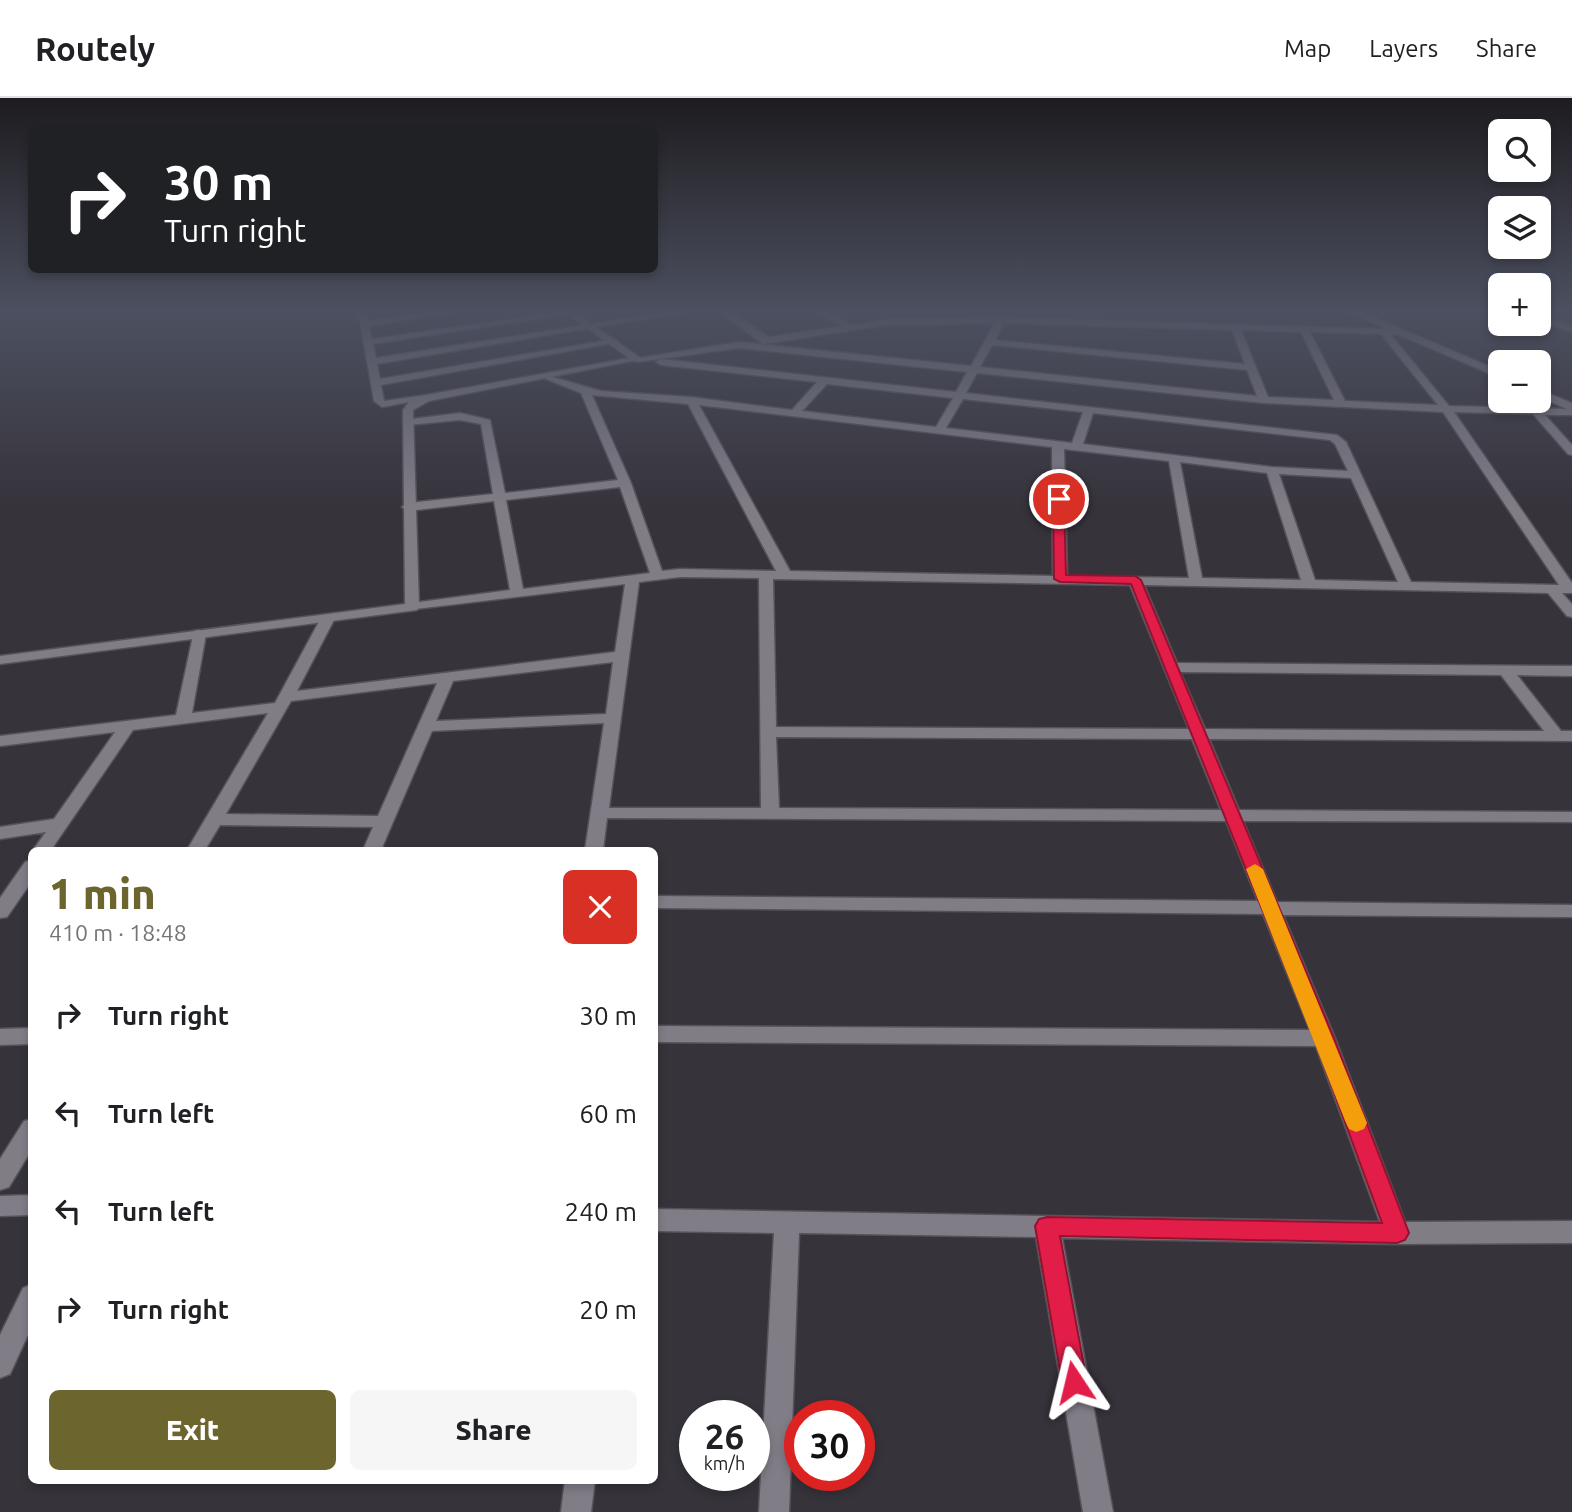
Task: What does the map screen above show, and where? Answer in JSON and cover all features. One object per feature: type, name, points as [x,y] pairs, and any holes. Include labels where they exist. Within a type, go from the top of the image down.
[{"type":"street","points":[[375,376],[382,404],[554,376]]},
{"type":"street","points":[[376,383],[417,376]]},
{"type":"street","points":[[781,376],[1322,434],[1340,442],[1406,585]]},
{"type":"street","points":[[939,432],[969,376]]},
{"type":"street","points":[[1030,376],[1264,400],[1488,410]]},
{"type":"street","points":[[1255,376],[1264,400]]},
{"type":"street","points":[[1327,376],[1341,404]]},
{"type":"street","points":[[1419,376],[1446,409],[1571,589]]},
{"type":"street","points":[[549,377],[561,385],[585,391],[691,400],[939,432],[1272,470],[1355,475]]},
{"type":"street","points":[[794,414],[824,381]]},
{"type":"street","points":[[585,391],[625,482],[657,575]]},
{"type":"street","points":[[412,607],[408,410],[413,404],[426,398]]},
{"type":"street","points":[[1551,398],[1572,407]]},
{"type":"street","points":[[691,400],[784,573]]},
{"type":"street","points":[[1076,448],[1089,410]]},
{"type":"street","points":[[1551,412],[1572,412]]},
{"type":"street","points":[[1538,413],[1572,452]]},
{"type":"street","points":[[408,422],[466,417],[482,418],[486,422],[517,593]]},
{"type":"street","points":[[1058,446],[1060,579]]},
{"type":"street","points":[[1174,459],[1196,581]]},
{"type":"street","points":[[1272,470],[1309,583]]},
{"type":"street","points":[[408,507],[625,482]]},
{"type":"street","points":[[766,573],[769,815]]},
{"type":"street","points":[[0,660],[657,575],[784,573],[1571,589]]},
{"type":"street","points":[[594,847],[633,577]]},
{"type":"street","points":[[1135,580],[1324,1038],[1397,1233]]},
{"type":"street","points":[[1551,588],[1572,613]]},
{"type":"street","points":[[198,847],[283,702],[328,618]]},
{"type":"street","points":[[183,719],[199,635]]},
{"type":"street","points":[[0,741],[183,719],[447,677],[622,656]]},
{"type":"street","points":[[1171,667],[1572,671]]},
{"type":"street","points":[[1505,670],[1564,736]]},
{"type":"street","points":[[373,847],[447,677]]},
{"type":"street","points":[[425,726],[612,718]]},
{"type":"street","points":[[44,847],[128,726]]},
{"type":"street","points":[[768,732],[1564,736]]},
{"type":"street","points":[[599,813],[1572,817]]},
{"type":"street","points":[[215,819],[384,822]]},
{"type":"street","points":[[0,833],[60,824]]},
{"type":"street","points":[[0,912],[28,872]]},
{"type":"street","points":[[658,902],[1572,911]]},
{"type":"street","points":[[658,1034],[1324,1038]]},
{"type":"street","points":[[0,1037],[28,1036]]},
{"type":"street","points":[[0,1180],[28,1134]]},
{"type":"street","points":[[0,1206],[28,1205]]},
{"type":"street","points":[[658,1220],[1397,1233],[1572,1232]]},
{"type":"street","points":[[774,1512],[788,1224]]},
{"type":"street","points":[[1047,1226],[1098,1512]]},
{"type":"street","points":[[0,1365],[28,1305]]},
{"type":"street","points":[[576,1512],[580,1484]]},
{"type":"slow traffic","points":[[1255,869],[1356,1123]]},
{"type":"route","points":[[1059,499],[1060,579],[1135,580],[1324,1038],[1397,1233],[1047,1226],[1074,1382]]}]
